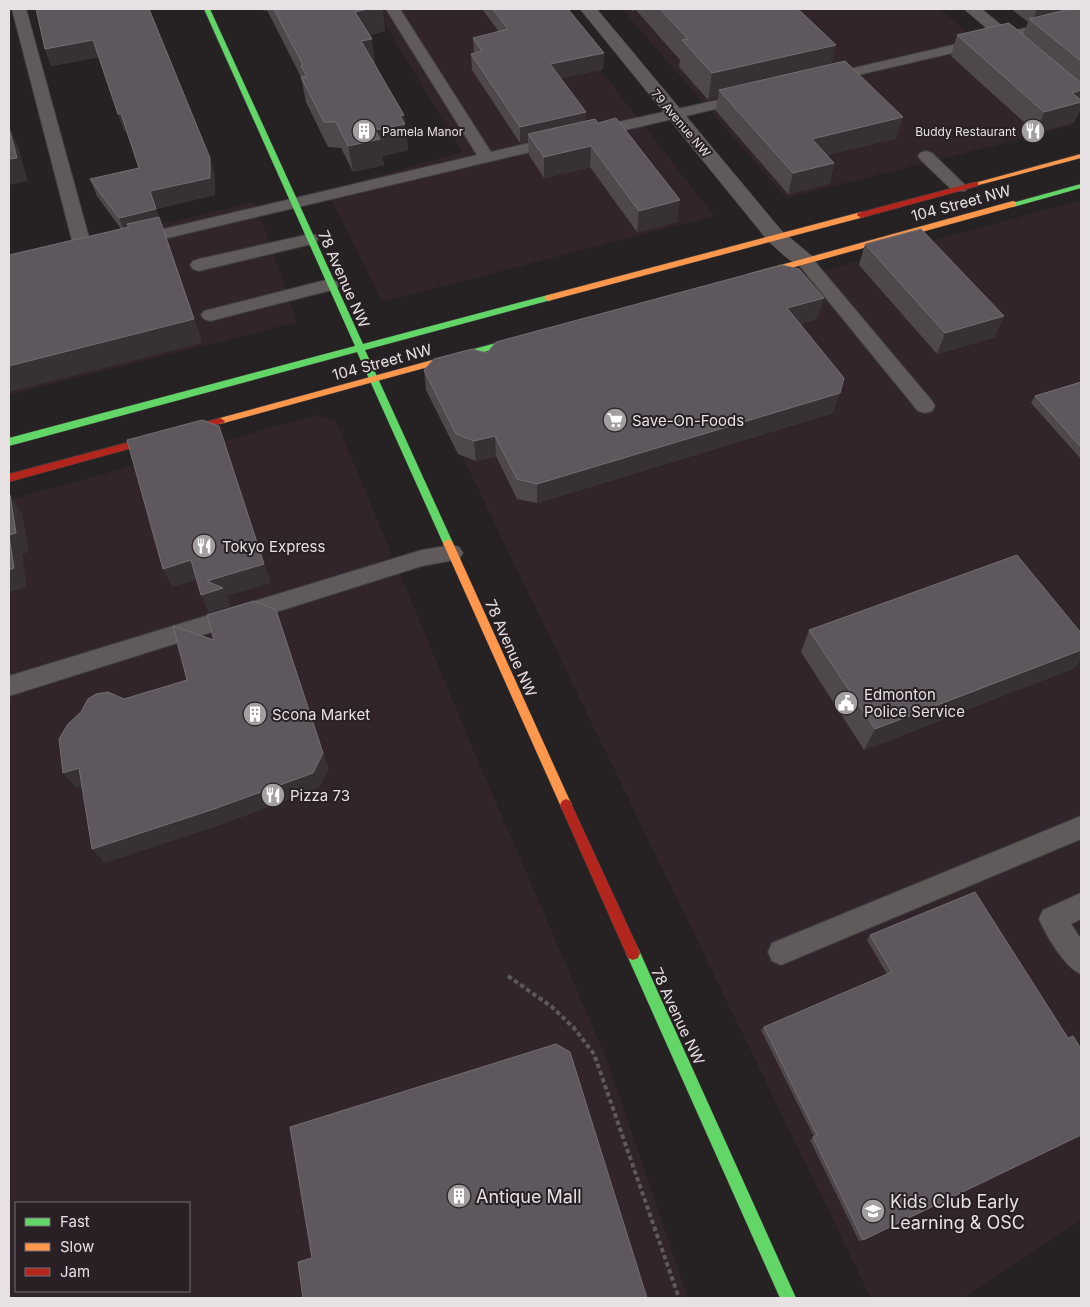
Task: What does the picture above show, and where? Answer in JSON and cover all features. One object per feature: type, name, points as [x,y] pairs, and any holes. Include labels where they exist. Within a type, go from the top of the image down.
[{"type":"street","name":"78 Avenue NW","points":[[207,9],[358,348],[788,1298]]},
{"type":"street","name":"79 Avenue NW","points":[[588,9],[775,236],[805,261]]},
{"type":"street","points":[[972,9],[1081,100]]},
{"type":"street","name":"104 Street NW","points":[[9,442],[775,236],[1081,156]]},
{"type":"street","name":"104 Street NW","points":[[739,279],[1081,186]]},
{"type":"street","name":"104 Street NW","points":[[9,478],[541,334]]},
{"type":"lane","points":[[19,9],[84,252]]},
{"type":"lane","points":[[394,9],[487,158]]},
{"type":"lane","points":[[818,81],[1081,20]]},
{"type":"lane","points":[[122,243],[761,94]]},
{"type":"lane","points":[[926,156],[959,188]]},
{"type":"lane","points":[[200,265],[310,239]]},
{"type":"lane","points":[[65,257],[103,248]]},
{"type":"lane","points":[[805,261],[925,406]]},
{"type":"lane","points":[[210,315],[330,285]]},
{"type":"lane","points":[[9,686],[418,559],[452,553]]},
{"type":"lane","points":[[781,952],[1081,827]]},
{"type":"lane","points":[[1081,906],[1052,919],[1081,960]]},
{"type":"path","points":[[508,976],[552,1007],[574,1028],[594,1054],[679,1298]]},
{"type":"shaded area","points":[[376,9],[553,9],[714,216],[382,302],[327,190],[462,152]]},
{"type":"shaded area","points":[[622,9],[940,9],[1075,125],[786,198]]},
{"type":"shaded area","points":[[1081,200],[1081,1220],[963,1298],[871,1298],[425,380]]},
{"type":"shaded area","points":[[255,202],[297,322],[9,395],[9,260]]},
{"type":"shaded area","points":[[318,415],[336,421],[470,742],[609,1065],[688,1298],[9,1298],[9,500]]},
{"type":"building","points":[[36,9],[149,9],[210,158],[210,178],[150,191],[156,209],[119,218],[90,179],[139,168],[93,40],[45,49]]},
{"type":"building","points":[[274,9],[368,9],[355,12],[372,39],[361,41],[404,115],[400,116],[405,124],[375,130],[380,139],[348,146],[336,122],[324,122],[301,77],[307,76],[301,66],[303,65]]},
{"type":"building","points":[[493,9],[568,9],[604,53],[550,64],[586,112],[520,127],[471,54],[482,51],[473,38],[508,29]]},
{"type":"building","points":[[660,9],[798,9],[836,45],[712,73],[682,40],[688,39]]},
{"type":"building","points":[[1070,9],[1081,9],[1081,61],[1029,19]]},
{"type":"building","points":[[1009,23],[1081,83],[1081,90],[1072,93],[1081,102],[1044,112],[957,35]]},
{"type":"building","points":[[845,61],[903,117],[812,139],[834,163],[793,173],[719,90]]},
{"type":"building","points":[[616,118],[680,200],[639,211],[591,146],[544,157],[528,134],[595,119],[598,123]]},
{"type":"building","points":[[9,128],[17,158],[9,159]]},
{"type":"building","points":[[159,217],[194,319],[9,366],[9,255],[129,227],[127,224]]},
{"type":"building","points":[[921,229],[1004,316],[945,333],[865,244]]},
{"type":"building","points":[[782,265],[799,269],[824,298],[787,308],[844,378],[840,393],[537,484],[517,479],[495,436],[474,441],[456,434],[424,370],[434,359],[472,349],[487,353],[496,342]]},
{"type":"building","points":[[1081,382],[1081,447],[1035,396]]},
{"type":"building","points":[[202,420],[219,426],[264,564],[207,581],[223,588],[201,595],[191,560],[163,569],[127,440]]},
{"type":"building","points":[[9,495],[16,533],[9,535]]},
{"type":"building","points":[[9,535],[14,568],[9,570]]},
{"type":"building","points":[[1017,555],[1081,633],[1081,650],[875,729],[809,630]]},
{"type":"building","points":[[254,601],[276,610],[323,753],[313,773],[214,809],[92,849],[79,768],[63,773],[59,739],[68,724],[81,712],[88,699],[96,694],[108,692],[124,699],[187,680],[173,626],[214,640],[207,615]]},
{"type":"building","points":[[975,892],[1068,1038],[1073,1036],[1081,1049],[1081,1135],[863,1240],[813,1137],[817,1135],[764,1027],[892,972],[870,935]]},
{"type":"building","name":"Antique Mall","points":[[556,1044],[570,1052],[647,1298],[303,1298],[298,1262],[312,1258],[290,1127]]},
{"type":"traffic: fast","points":[[207,9],[448,543]]},
{"type":"traffic: fast","points":[[1013,204],[1081,186]]},
{"type":"traffic: fast","points":[[9,442],[548,298]]},
{"type":"traffic: fast","points":[[447,359],[529,337]]},
{"type":"traffic: fast","points":[[633,953],[788,1298]]},
{"type":"traffic: slow","points":[[975,184],[1081,156]]},
{"type":"traffic: slow","points":[[751,276],[1013,204]]},
{"type":"traffic: slow","points":[[548,298],[861,215]]},
{"type":"traffic: slow","points":[[220,421],[447,359]]},
{"type":"traffic: slow","points":[[448,543],[566,805]]},
{"type":"traffic: jam","points":[[861,215],[975,184]]},
{"type":"traffic: jam","points":[[9,478],[220,421]]},
{"type":"traffic: jam","points":[[566,805],[633,953]]},
{"type":"place","name":"Pamela Manor","points":[[364,131]]},
{"type":"place","name":"Buddy Restaurant","points":[[1033,131]]},
{"type":"place","name":"Save-On-Foods","points":[[615,420]]},
{"type":"place","name":"Tokyo Express","points":[[204,546]]},
{"type":"place","name":"Edmonton Police Service","points":[[846,703]]},
{"type":"place","name":"Scona Market","points":[[255,714]]},
{"type":"place","name":"Pizza 73","points":[[273,795]]},
{"type":"place","name":"Antique Mall","points":[[459,1196]]},
{"type":"place","name":"Kids Club Early Learning & OSC","points":[[873,1211]]}]
